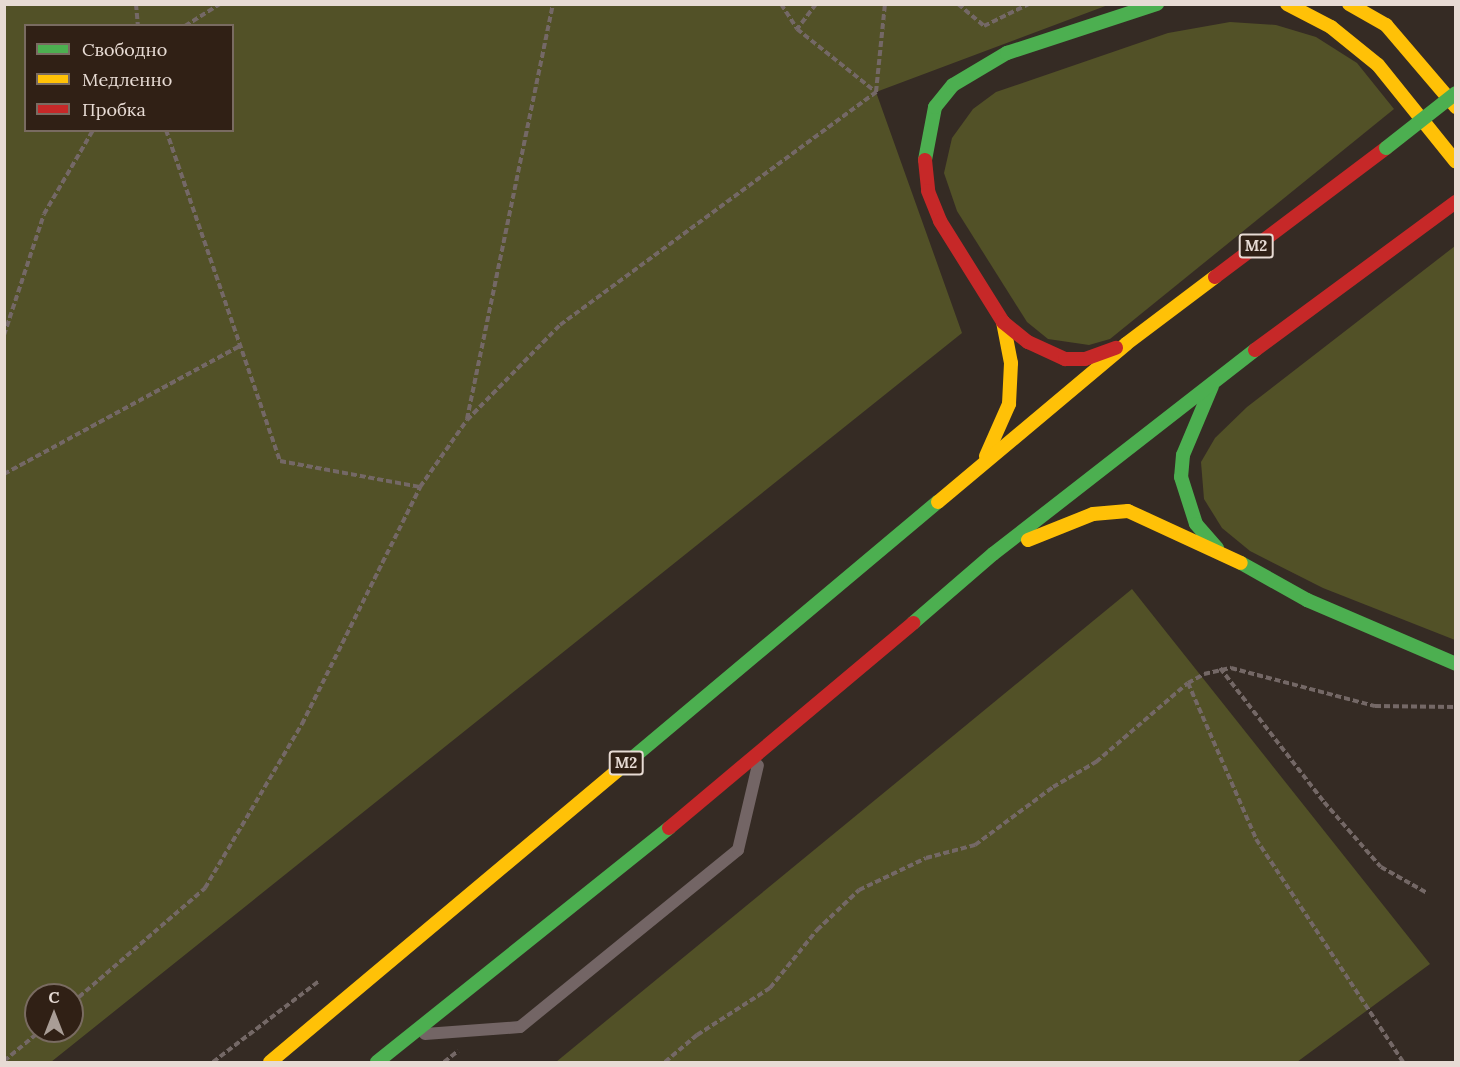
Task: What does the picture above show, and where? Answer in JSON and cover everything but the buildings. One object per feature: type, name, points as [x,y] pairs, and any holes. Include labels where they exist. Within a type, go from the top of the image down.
[{"type":"highway","points":[[1126,344],[1085,358],[1065,358],[1028,342],[1003,322],[940,220],[928,191],[925,164],[935,107],[953,85],[1007,53],[1157,4]]},
{"type":"highway","points":[[1287,4],[1331,27],[1378,65],[1455,162]]},
{"type":"highway","points":[[1349,4],[1386,25],[1455,107]]},
{"type":"highway","name":"М2","points":[[270,1062],[1126,344],[1386,148],[1455,93]]},
{"type":"highway","points":[[377,1062],[760,755],[993,554],[1215,380],[1455,202]]},
{"type":"highway","points":[[982,464],[1009,404],[1011,363],[1003,322]]},
{"type":"highway","points":[[1215,380],[1183,456],[1181,477],[1196,524],[1221,552]]},
{"type":"highway","points":[[993,554],[1093,514],[1128,511],[1221,552],[1307,600],[1455,664]]},
{"type":"lane","points":[[412,1035],[520,1027],[738,850],[760,755]]},
{"type":"path","points":[[136,4],[138,24]]},
{"type":"path","points":[[188,24],[220,4]]},
{"type":"path","points":[[467,420],[553,4]]},
{"type":"path","points":[[781,4],[797,29],[876,92]]},
{"type":"path","points":[[797,29],[816,4]]},
{"type":"path","points":[[84,993],[205,888],[302,724],[420,487],[467,420],[560,325],[876,92],[885,4]]},
{"type":"path","points":[[958,4],[984,26],[1029,4]]},
{"type":"path","points":[[4,335],[44,214],[92,132]]},
{"type":"path","points":[[167,132],[280,461],[420,487]]},
{"type":"path","points":[[4,474],[240,346]]},
{"type":"path","points":[[1220,668],[1324,802],[1381,867],[1427,893]]},
{"type":"path","points":[[665,1062],[697,1035],[770,988],[817,930],[851,896],[926,858],[975,845],[1053,787],[1096,762],[1188,683],[1220,668],[1268,676],[1375,706],[1455,708]]},
{"type":"path","points":[[1188,683],[1256,839],[1403,1062]]},
{"type":"path","points":[[213,1062],[268,1018]]},
{"type":"path","points":[[4,1061],[26,1043]]},
{"type":"shaded area","points":[[5,5],[1108,5],[876,92],[962,333],[84,1036],[84,983],[24,983],[24,1043],[75,1043],[51,1062],[5,1062]]},
{"type":"shaded area","points":[[1230,22],[1276,25],[1316,37],[1357,63],[1394,109],[1110,339],[1089,345],[1048,339],[1027,322],[957,211],[944,173],[952,138],[973,109],[996,92],[1168,33]]},
{"type":"shaded area","points":[[1455,246],[1455,640],[1323,588],[1250,551],[1222,528],[1204,499],[1201,462],[1215,438],[1247,407]]},
{"type":"shaded area","points":[[1132,589],[1430,964],[1297,1062],[556,1062]]},
{"type":"traffic: fast","points":[[925,160],[935,107],[953,85],[1007,53],[1157,4]]},
{"type":"traffic: fast","points":[[1386,148],[1456,93]]},
{"type":"traffic: fast","points":[[913,623],[993,554],[1255,350]]},
{"type":"traffic: fast","points":[[1212,386],[1183,455],[1181,477],[1196,524],[1217,548]]},
{"type":"traffic: fast","points":[[617,771],[938,502]]},
{"type":"traffic: fast","points":[[1241,563],[1307,600],[1456,664]]},
{"type":"traffic: fast","points":[[377,1062],[669,828]]},
{"type":"traffic: slow","points":[[1287,4],[1331,27],[1378,65],[1456,162]]},
{"type":"traffic: slow","points":[[1349,4],[1386,25],[1456,107]]},
{"type":"traffic: slow","points":[[938,502],[1126,344],[1215,277]]},
{"type":"traffic: slow","points":[[986,456],[1009,404],[1011,363],[1003,322]]},
{"type":"traffic: slow","points":[[1028,540],[1093,514],[1128,511],[1241,563]]},
{"type":"traffic: slow","points":[[270,1062],[617,771]]},
{"type":"traffic: jam","points":[[1215,277],[1386,148]]},
{"type":"traffic: jam","points":[[925,160],[928,191],[940,221],[1003,322],[1028,342],[1065,359],[1085,359],[1116,348]]},
{"type":"traffic: jam","points":[[1255,350],[1456,202]]},
{"type":"traffic: jam","points":[[669,828],[913,623]]}]
